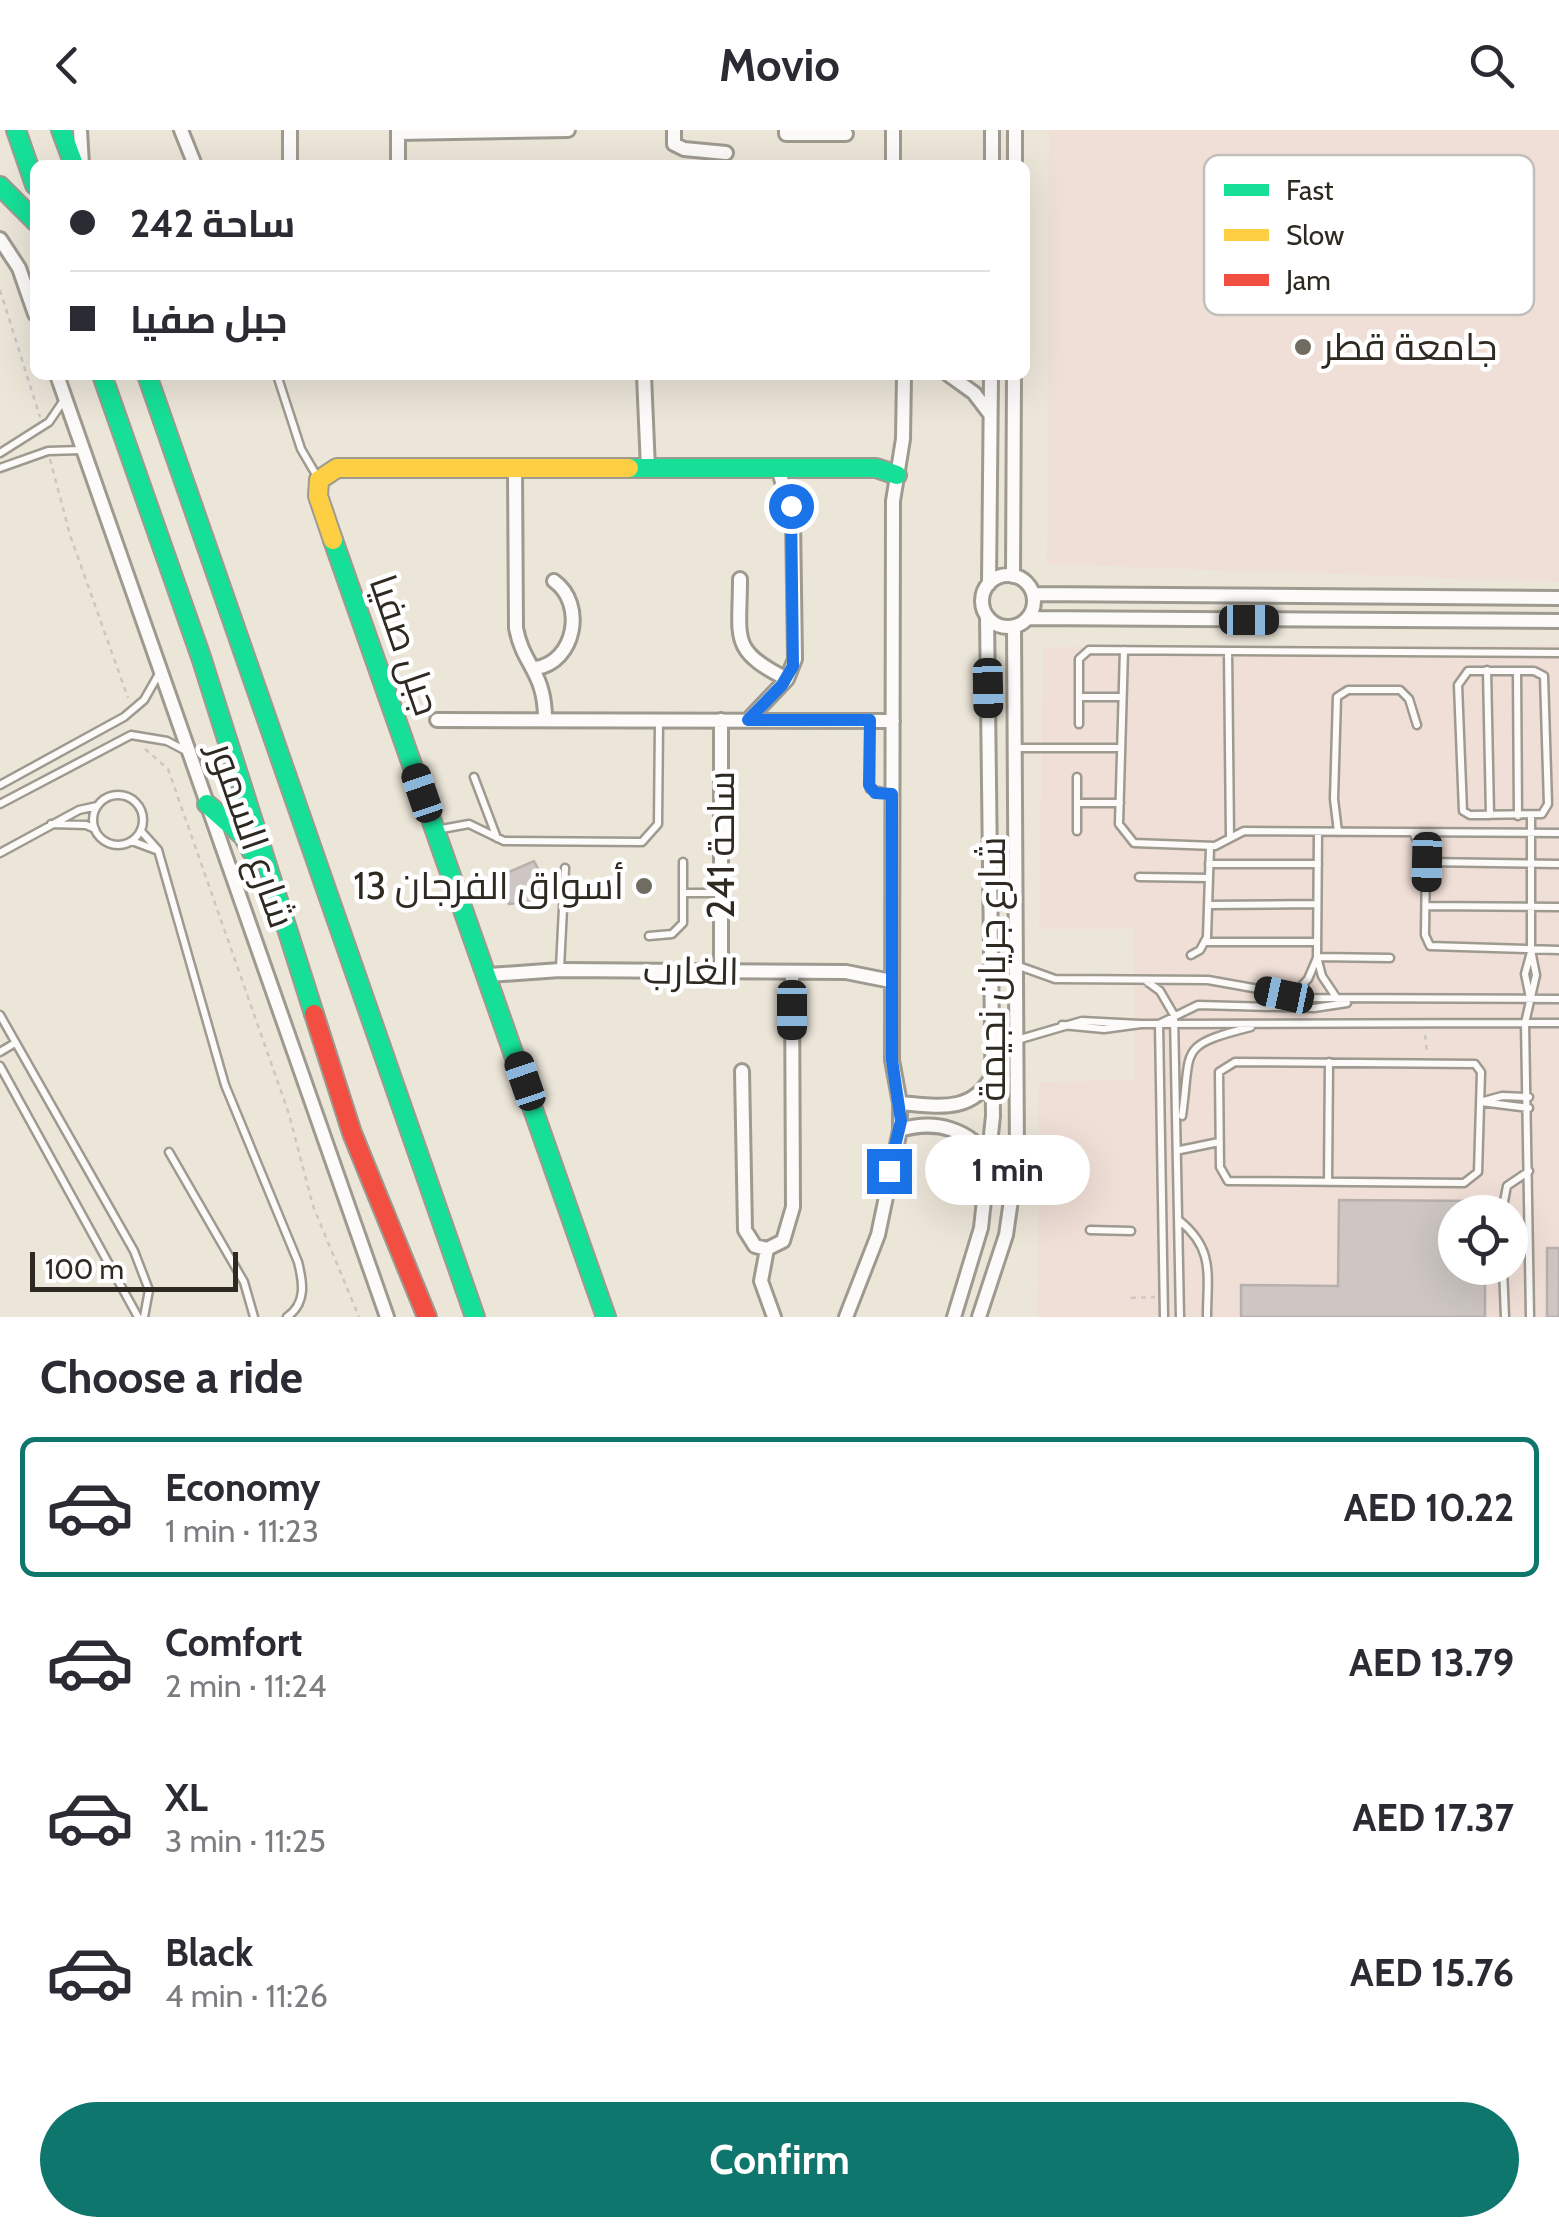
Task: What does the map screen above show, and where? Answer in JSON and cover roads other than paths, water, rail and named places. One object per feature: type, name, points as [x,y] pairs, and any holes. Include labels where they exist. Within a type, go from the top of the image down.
[{"type":"main road","points":[[16,130],[30,171]]},
{"type":"main road","points":[[61,130],[72,160]]},
{"type":"main road","points":[[0,186],[30,216]]},
{"type":"main road","name":"شارع السمور","points":[[104,380],[201,657],[352,1133],[428,1313]]},
{"type":"main road","name":"شارع السمور","points":[[149,380],[476,1317]]},
{"type":"main road","points":[[318,480],[338,468],[876,468],[896,476]]},
{"type":"main road","name":"جبل صفيا","points":[[318,480],[318,496],[606,1317]]},
{"type":"main road","points":[[207,804],[244,836],[253,850],[290,962],[309,996]]},
{"type":"street","points":[[80,130],[82,160]]},
{"type":"street","points":[[180,130],[192,160]]},
{"type":"street","points":[[290,130],[290,160]]},
{"type":"street","points":[[398,160],[398,132],[568,130]]},
{"type":"street","points":[[674,130],[674,144],[684,149],[726,153]]},
{"type":"street","points":[[786,130],[786,134],[846,134]]},
{"type":"street","points":[[893,130],[893,160]]},
{"type":"street","points":[[992,130],[992,160]]},
{"type":"street","points":[[1014,160],[1015,130]]},
{"type":"street","points":[[2,243],[19,268],[30,300]]},
{"type":"street","name":"شارع السمور","points":[[58,380],[387,1317]]},
{"type":"street","points":[[644,380],[648,469]]},
{"type":"street","points":[[846,1317],[878,1235],[900,1130],[900,1103],[892,1070],[891,981],[896,476],[904,439],[904,380]]},
{"type":"street","points":[[956,380],[974,392],[991,416]]},
{"type":"street","points":[[991,380],[989,584],[983,596],[987,616],[999,625],[1014,626],[1028,618],[1559,621]]},
{"type":"street","points":[[1013,576],[1014,380]]},
{"type":"street","points":[[516,468],[516,628],[522,650],[536,668],[544,690],[545,719]]},
{"type":"street","points":[[748,720],[787,679],[794,659],[794,532],[788,493],[778,468]]},
{"type":"street","points":[[989,584],[1000,577],[1013,576],[1026,582],[1033,594],[1028,618]]},
{"type":"street","points":[[740,579],[742,648],[756,663],[787,679]]},
{"type":"street","points":[[536,668],[558,660],[570,640],[570,602],[554,581]]},
{"type":"street","points":[[1033,594],[1559,598]]},
{"type":"street","points":[[1214,595],[1214,620]]},
{"type":"street","points":[[1392,598],[1392,621]]},
{"type":"street","name":"شارع جريان نجيمة","points":[[954,1317],[981,1228],[990,1160],[994,1074],[987,616]]},
{"type":"street","name":"شارع جريان نجيمة","points":[[979,1317],[998,1265],[1013,1196],[1017,1040],[1014,626]]},
{"type":"street","points":[[438,720],[893,720]]},
{"type":"street","name":"ساحة 241","points":[[720,971],[721,720]]},
{"type":"street","name":"الغارب","points":[[489,975],[560,970],[855,972],[891,981]]},
{"type":"street","points":[[742,1070],[745,1230],[750,1242],[767,1249],[784,1241],[793,1207],[792,972]]},
{"type":"street","points":[[900,1103],[962,1104],[982,1092],[994,1074]]},
{"type":"street","points":[[900,1130],[920,1126],[965,1133],[990,1160]]},
{"type":"street","points":[[767,1249],[761,1281],[773,1317]]},
{"type":"lane","points":[[279,380],[302,449],[318,480]]},
{"type":"lane","points":[[13,463],[3,451],[42,427],[65,399]]},
{"type":"lane","points":[[0,468],[48,451],[83,450]]},
{"type":"lane","points":[[1124,650],[1121,830],[1134,843],[1210,847],[1240,832],[1559,833]]},
{"type":"lane","points":[[1228,651],[1230,838]]},
{"type":"lane","points":[[1079,724],[1082,653],[1559,653]]},
{"type":"lane","points":[[1487,670],[1490,815]]},
{"type":"lane","points":[[0,785],[132,710],[144,700],[160,671]]},
{"type":"lane","points":[[1517,671],[1518,816]]},
{"type":"lane","points":[[1517,671],[1538,671],[1545,680],[1548,804],[1542,814],[1532,816],[1470,815],[1461,807],[1458,685],[1465,672],[1517,671]]},
{"type":"lane","points":[[1338,832],[1334,799],[1337,697],[1348,690],[1400,690],[1409,699],[1417,725]]},
{"type":"lane","points":[[1079,697],[1123,697]]},
{"type":"lane","points":[[435,830],[469,824],[498,840],[648,840],[658,824],[659,719]]},
{"type":"lane","points":[[870,720],[869,785],[875,793],[892,794]]},
{"type":"lane","points":[[0,804],[93,754],[141,734],[189,752]]},
{"type":"lane","points":[[85,739],[93,754]]},
{"type":"lane","points":[[1014,748],[1121,748]]},
{"type":"lane","points":[[474,777],[482,809],[498,840]]},
{"type":"lane","points":[[1077,777],[1077,831]]},
{"type":"lane","points":[[0,853],[50,824],[98,806],[110,796],[125,795],[138,803],[144,816],[141,832],[132,841],[118,845],[104,840],[95,829],[50,824]]},
{"type":"lane","points":[[1077,803],[1120,803]]},
{"type":"lane","points":[[95,829],[98,806]]},
{"type":"lane","points":[[1530,1317],[1526,1024],[1530,999],[1525,974],[1532,950],[1532,816]]},
{"type":"lane","points":[[141,832],[158,850],[226,1085],[298,1262],[304,1288],[294,1313],[287,1317]]},
{"type":"lane","points":[[1318,832],[1317,957],[1326,984],[1338,1000]]},
{"type":"lane","points":[[1413,832],[1424,848],[1427,862],[1425,939],[1434,948],[1559,950]]},
{"type":"lane","points":[[132,841],[158,850]]},
{"type":"lane","points":[[1206,942],[1210,847]]},
{"type":"lane","points":[[649,936],[667,936],[680,928],[684,862]]},
{"type":"lane","points":[[1427,862],[1559,864]]},
{"type":"lane","points":[[1209,864],[1318,864]]},
{"type":"lane","points":[[560,970],[565,868]]},
{"type":"lane","points":[[1139,878],[1209,878]]},
{"type":"lane","points":[[684,892],[720,893]]},
{"type":"lane","points":[[1208,904],[1318,904]]},
{"type":"lane","points":[[1426,906],[1559,907]]},
{"type":"lane","points":[[1191,955],[1206,942],[1317,942]]},
{"type":"lane","points":[[1317,957],[1390,958]]},
{"type":"lane","points":[[1292,996],[1308,978],[1317,957]]},
{"type":"lane","points":[[1014,964],[1055,978],[1223,982],[1292,996],[1338,1000],[1559,999]]},
{"type":"lane","points":[[1145,980],[1166,998],[1172,1020],[1180,1150],[1180,1317]]},
{"type":"lane","points":[[1017,1040],[1062,1025],[1104,1019],[1159,1024],[1206,1004],[1314,1008],[1358,999]]},
{"type":"lane","points":[[0,1015],[134,1251],[149,1290],[141,1317]]},
{"type":"lane","points":[[1172,1020],[1262,1024],[1559,1024]]},
{"type":"lane","points":[[1159,1024],[1164,1317]]},
{"type":"lane","points":[[1179,1127],[1184,1072],[1193,1049],[1214,1036],[1262,1024]]},
{"type":"lane","points":[[0,1052],[15,1043]]},
{"type":"lane","points":[[1328,1062],[1328,1182]]},
{"type":"lane","points":[[1472,1062],[1481,1072],[1480,1102],[1479,1167],[1468,1182],[1228,1181],[1220,1172],[1219,1076],[1223,1065],[1472,1062]]},
{"type":"lane","points":[[0,1066],[141,1317]]},
{"type":"lane","points":[[1480,1102],[1502,1096],[1529,1096]]},
{"type":"lane","points":[[1480,1102],[1529,1108]]},
{"type":"lane","points":[[1180,1150],[1219,1142]]},
{"type":"lane","points":[[170,1152],[244,1282],[254,1317]]},
{"type":"lane","points":[[1506,1195],[1508,1186],[1528,1170]]},
{"type":"lane","points":[[1180,1221],[1195,1233],[1206,1252],[1207,1317]]},
{"type":"lane","points":[[1090,1230],[1132,1230]]},
{"type":"lane","points":[[1503,1285],[1504,1317]]},
{"type":"place","name":"جامعة قطر","points":[[1303,347]]},
{"type":"place","name":"أسواق الفرجان 13","points":[[644,886]]}]
